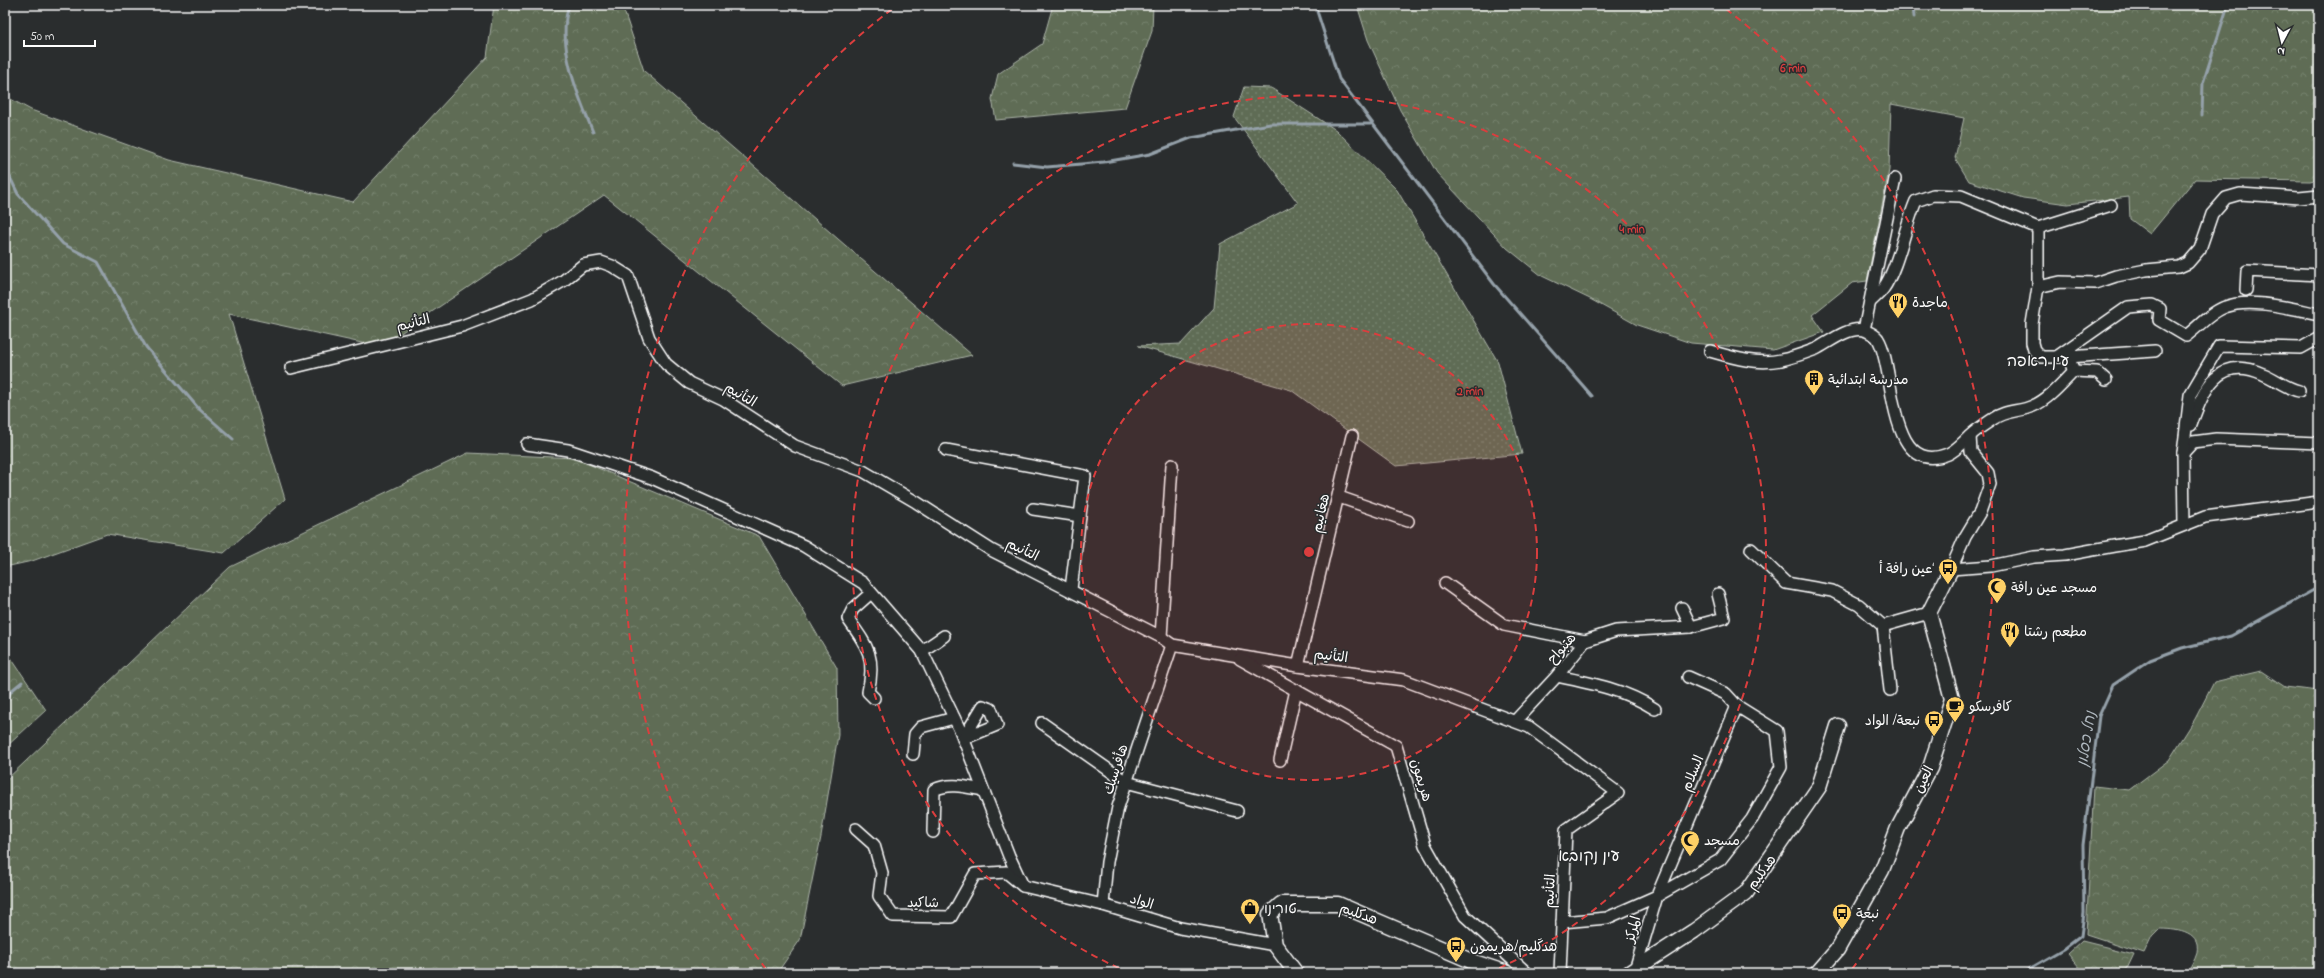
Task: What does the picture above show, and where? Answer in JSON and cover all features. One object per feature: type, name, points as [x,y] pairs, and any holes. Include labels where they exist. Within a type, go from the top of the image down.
[{"type":"street","points":[[1864,330],[1895,179]]},
{"type":"street","points":[[2038,287],[2060,282],[2095,283],[2116,276],[2146,270],[2178,267],[2188,263],[2200,249],[2212,214],[2226,198],[2240,194],[2299,198],[2319,196]]},
{"type":"street","points":[[1870,302],[1884,288],[1898,254],[1907,220],[1916,201],[1933,195],[1961,196],[2038,228],[2111,205]]},
{"type":"street","points":[[2038,228],[2038,287],[2032,324],[2034,350],[2040,357],[2155,351]]},
{"type":"street","name":"التأنيم","points":[[291,368],[462,326],[532,299],[563,281],[583,265],[601,262],[612,266],[628,276],[649,338],[666,364],[689,383],[723,399],[795,446],[863,471],[916,502],[990,550],[1071,589],[1161,637],[1172,645],[1298,666],[1404,680],[1516,720],[1529,727],[1618,793],[1566,830],[1560,973]]},
{"type":"street","points":[[2246,290],[2247,271],[2280,278],[2319,275]]},
{"type":"street","points":[[2063,356],[2128,307],[2152,305],[2160,309],[2159,320],[2186,336],[2224,307],[2241,303],[2291,308],[2319,314]]},
{"type":"street","points":[[1710,351],[1737,359],[1763,363],[1776,361],[1814,349],[1851,331],[1864,330],[1878,337],[1884,352],[1894,411],[1902,434],[1912,450],[1930,457],[1946,454],[1955,450],[1970,436],[1995,418],[2041,402],[2074,371],[2097,372],[2106,380]]},
{"type":"street","points":[[2184,525],[2182,452],[2190,395],[2219,346],[2301,348],[2319,338]]},
{"type":"street","points":[[2063,356],[2074,371]]},
{"type":"street","points":[[2182,452],[2196,412],[2207,387],[2217,375],[2230,368],[2247,368],[2264,374],[2287,388],[2299,391]]},
{"type":"street","name":"هغانيم","points":[[1298,666],[1339,498],[1352,436]]},
{"type":"street","points":[[1883,626],[1929,613],[1965,537],[1984,506],[1990,484],[1988,474],[1970,452],[1970,436]]},
{"type":"street","points":[[2182,452],[2193,442],[2216,439],[2319,443]]},
{"type":"street","points":[[527,444],[568,450],[652,478],[804,546],[863,583],[922,651],[963,738],[1009,856],[1023,886]]},
{"type":"street","points":[[946,450],[1086,476],[1071,589]]},
{"type":"street","points":[[1161,637],[1172,465]]},
{"type":"street","points":[[1339,498],[1408,521]]},
{"type":"street","points":[[1951,569],[1991,566],[2034,557],[2065,555],[2145,541],[2205,517],[2319,502]]},
{"type":"street","points":[[1033,509],[1080,516]]},
{"type":"street","points":[[1751,549],[1786,583],[1832,591],[1859,605],[1883,626],[1890,690]]},
{"type":"street","points":[[1445,583],[1504,625],[1585,641]]},
{"type":"street","points":[[871,593],[853,609],[848,619],[868,649],[872,664],[868,692],[874,698]]},
{"type":"street","name":"هتبواح","points":[[1516,720],[1558,676],[1585,641],[1616,631],[1691,626],[1724,618],[1718,594]]},
{"type":"street","points":[[1682,608],[1691,626]]},
{"type":"street","name":"العين","points":[[1817,973],[1837,950],[1882,870],[1898,828],[1930,768],[1952,699],[1929,613]]},
{"type":"street","points":[[922,651],[944,636]]},
{"type":"street","name":"هأفرسيك","points":[[1103,905],[1107,862],[1126,782],[1172,645]]},
{"type":"street","name":"هريمون","points":[[1232,654],[1396,746],[1425,845],[1461,909],[1470,920],[1527,973]]},
{"type":"street","points":[[1558,676],[1639,698],[1655,709]]},
{"type":"street","points":[[1562,922],[1606,918],[1656,896],[1720,860],[1745,829],[1764,800],[1781,767],[1777,731],[1737,706],[1726,694],[1688,677]]},
{"type":"street","points":[[1280,760],[1296,690]]},
{"type":"street","name":"السلام","points":[[1656,896],[1737,706]]},
{"type":"street","points":[[913,754],[915,734],[921,727],[954,718]]},
{"type":"street","points":[[1042,722],[1126,782],[1237,811]]},
{"type":"street","name":"هدكليم","points":[[1632,971],[1746,893],[1819,786],[1838,726]]},
{"type":"street","points":[[932,832],[934,790],[943,786],[960,785],[983,790]]},
{"type":"street","name":"شاكيد","points":[[856,829],[874,845],[882,873],[879,896],[892,916],[951,917],[975,874],[1006,872]]},
{"type":"street","name":"الواد","points":[[1006,872],[1023,886],[1103,905],[1180,928],[1276,945]]},
{"type":"street","name":"المركز","points":[[1632,971],[1656,896]]},
{"type":"street","name":"هدكليم","points":[[1296,973],[1276,945],[1270,914],[1281,904],[1338,904],[1472,961],[1507,973]]},
{"type":"green space","points":[[494,5],[622,5],[644,71],[972,355],[842,386],[604,195],[380,347],[229,314],[285,499],[224,553],[107,534],[32,561],[5,567],[5,96],[31,110],[169,160],[353,202],[487,57]]},
{"type":"green space","points":[[1053,5],[1153,5],[1152,31],[1125,108],[996,120],[992,99],[998,74],[1042,44]]},
{"type":"green space","points":[[1357,5],[2319,5],[2319,179],[2310,181],[2195,179],[2150,234],[2130,219],[2129,197],[2068,204],[2023,198],[1969,181],[1955,158],[1964,118],[1891,104],[1889,170],[1867,281],[1852,283],[1812,315],[1824,332],[1773,350],[1691,343],[1637,325],[1590,299],[1542,276],[1507,248],[1437,173],[1400,110],[1368,40]]},
{"type":"green space","points":[[1244,87],[1271,88],[1336,130],[1397,190],[1498,362],[1522,454],[1396,466],[1291,390],[1138,346],[1181,344],[1214,308],[1220,244],[1298,203],[1234,117]]},
{"type":"green space","points":[[468,453],[574,458],[759,536],[837,668],[838,735],[821,837],[800,940],[777,973],[5,973],[5,781],[230,567]]},
{"type":"green space","points":[[5,649],[46,710],[5,748]]},
{"type":"green space","points":[[2261,671],[2285,687],[2319,691],[2319,973],[2187,973],[2196,955],[2197,945],[2195,940],[2190,935],[2185,933],[2159,929],[2152,936],[2144,953],[2086,934],[2094,786],[2129,790],[2169,760],[2195,719],[2214,682]]},
{"type":"green space","points":[[2082,941],[2134,954],[2125,973],[2081,973],[2081,969],[2068,954]]},
{"type":"waterway","points":[[569,5],[565,36],[570,70],[593,132]]},
{"type":"waterway","points":[[1315,5],[1339,79],[1494,284],[1592,396]]},
{"type":"waterway","points":[[1913,5],[1914,17]]},
{"type":"waterway","points":[[2202,115],[2203,83],[2228,5]]},
{"type":"waterway","points":[[1013,163],[1047,167],[1104,162],[1150,154],[1191,138],[1270,124],[1371,124]]},
{"type":"waterway","points":[[5,167],[18,194],[63,244],[98,262],[146,347],[199,409],[233,439]]},
{"type":"waterway","name":"נחל כסלון","points":[[2022,973],[2064,949],[2081,936],[2084,913],[2083,845],[2099,716],[2113,685],[2150,660],[2182,648],[2231,636],[2319,587]]},
{"type":"waterway","points":[[5,692],[11,691],[22,682]]},
{"type":"waterway","points":[[5,706],[11,691]]},
{"type":"place","name":"ماجدة","points":[[1898,319]]},
{"type":"place","name":"مدرسة ابتدائية","points":[[1814,396]]},
{"type":"place","name":"عين رافة أ‘","points":[[1948,585]]},
{"type":"place","name":"مسجد عين رافة","points":[[1997,604]]},
{"type":"place","name":"مطعم رشتا","points":[[2010,648]]},
{"type":"place","name":"كافرسكو","points":[[1955,723]]},
{"type":"place","name":"نبعة/ الواد","points":[[1934,737]]},
{"type":"place","name":"مسجد","points":[[1690,857]]},
{"type":"place","name":"טורינו","points":[[1250,925]]},
{"type":"place","name":"نبعة","points":[[1842,930]]},
{"type":"place","name":"هدكَليم/هريمون","points":[[1456,963]]},
{"type":"district","name":"עין ראפה","points":[[2038,360]]},
{"type":"district","name":"עין נקובא","points":[[1589,855]]}]
